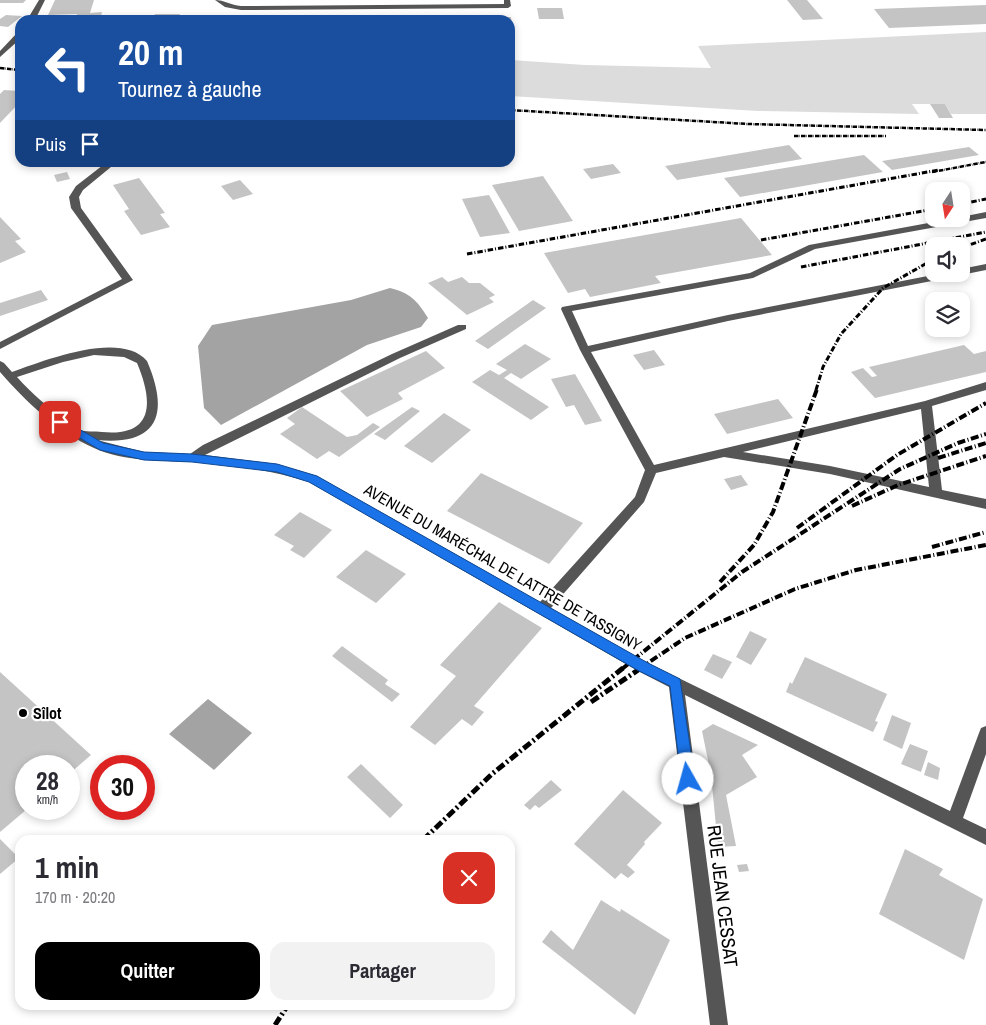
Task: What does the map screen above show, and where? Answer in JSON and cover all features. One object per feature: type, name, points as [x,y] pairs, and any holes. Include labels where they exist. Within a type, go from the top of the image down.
[{"type":"street","points":[[34,15],[42,0]]},
{"type":"street","points":[[218,0],[227,6],[241,8],[508,6],[507,0]]},
{"type":"street","points":[[0,54],[15,40]]},
{"type":"street","points":[[0,346],[128,280],[76,208],[74,197],[79,188],[106,167]]},
{"type":"street","points":[[542,610],[640,499],[651,470],[585,350],[566,310],[753,275],[812,247],[986,215]]},
{"type":"street","points":[[970,270],[986,267]]},
{"type":"street","points":[[585,350],[728,318],[925,279]]},
{"type":"street","points":[[192,458],[225,439],[396,356],[462,327]]},
{"type":"street","points":[[10,376],[87,352],[118,350],[142,360],[147,371],[154,409],[154,416],[148,424],[129,435],[112,437],[75,433]]},
{"type":"street","name":"AVENUE DU MARÉCHAL DE LATTRE DE TASSIGNY","points":[[0,365],[31,400],[75,433],[100,446],[144,456],[192,458],[277,468],[313,479],[542,610],[676,683],[986,837]]},
{"type":"street","points":[[651,470],[926,404],[986,386]]},
{"type":"street","points":[[926,404],[936,493]]},
{"type":"street","points":[[722,454],[830,470],[986,504]]},
{"type":"street","name":"RUE JEAN CESSAT","points":[[676,683],[719,1025]]},
{"type":"street","points":[[954,822],[986,733]]},
{"type":"shaded area","points":[[986,32],[986,114],[951,114],[945,104],[912,104],[919,114],[758,111],[515,96],[515,60],[585,65],[711,68],[698,46]]},
{"type":"shaded area","points":[[390,288],[408,295],[420,306],[428,318],[421,327],[367,345],[221,425],[204,408],[198,346],[212,325],[351,300]]},
{"type":"shaded area","points":[[208,699],[252,733],[214,770],[169,734]]},
{"type":"building","points":[[0,0],[26,0],[23,3],[0,3]]},
{"type":"building","points":[[55,0],[94,0],[90,13],[102,12],[101,15],[48,15]]},
{"type":"building","points":[[787,0],[807,0],[823,19],[803,20]]},
{"type":"building","points":[[986,5],[986,24],[889,28],[874,9]]},
{"type":"building","points":[[537,8],[562,8],[564,19],[539,19]]},
{"type":"building","points":[[155,14],[180,14],[180,15]]},
{"type":"building","points":[[6,15],[15,16],[15,22],[8,27],[0,26],[0,19]]},
{"type":"building","points":[[4,90],[15,91],[15,107],[0,123],[0,94]]},
{"type":"building","points":[[930,104],[945,104],[953,118],[939,118]]},
{"type":"building","points":[[789,145],[802,159],[677,180],[665,166]]},
{"type":"building","points":[[969,147],[979,155],[892,170],[882,161]]},
{"type":"building","points":[[864,155],[883,172],[740,197],[724,178]]},
{"type":"building","points":[[613,164],[621,173],[591,179],[583,169]]},
{"type":"building","points":[[67,172],[70,179],[57,182],[54,175]]},
{"type":"building","points":[[543,176],[573,221],[519,231],[492,185]]},
{"type":"building","points":[[139,178],[165,213],[160,214],[170,227],[141,235],[124,211],[129,209],[113,185]]},
{"type":"building","points":[[240,180],[253,194],[233,200],[221,186]]},
{"type":"building","points":[[489,195],[510,233],[480,237],[462,199]]},
{"type":"building","points":[[0,217],[21,239],[15,241],[26,252],[0,263]]},
{"type":"building","points":[[741,218],[772,255],[655,276],[661,283],[590,297],[585,289],[568,293],[544,253]]},
{"type":"building","points":[[442,277],[448,282],[462,277],[469,283],[480,283],[495,295],[489,298],[494,302],[467,315],[428,283]]},
{"type":"building","points":[[41,290],[48,300],[0,316],[0,303]]},
{"type":"building","points":[[533,300],[546,308],[488,349],[475,341]]},
{"type":"building","points":[[525,344],[551,359],[521,379],[511,373],[504,378],[549,407],[531,420],[472,382],[490,370],[499,375],[507,370],[496,364]]},
{"type":"building","points":[[964,345],[974,354],[986,351],[986,372],[875,398],[851,372],[863,368],[872,377],[877,376],[869,367]]},
{"type":"building","points":[[654,350],[665,365],[644,370],[633,355]]},
{"type":"building","points":[[426,351],[445,368],[398,393],[403,399],[367,417],[340,391]]},
{"type":"building","points":[[575,374],[602,421],[585,425],[574,405],[566,407],[551,379]]},
{"type":"building","points":[[778,399],[793,418],[727,434],[714,414]]},
{"type":"building","points":[[302,407],[347,437],[357,435],[373,423],[380,427],[339,457],[329,451],[317,459],[280,434],[295,424],[287,418]]},
{"type":"building","points":[[412,407],[420,411],[385,440],[374,434]]},
{"type":"building","points":[[444,413],[471,430],[432,463],[404,446]]},
{"type":"building","points":[[481,473],[583,523],[549,564],[447,511]]},
{"type":"building","points":[[741,475],[748,485],[731,490],[724,479]]},
{"type":"building","points":[[300,512],[332,530],[304,558],[290,550],[294,546],[274,535]]},
{"type":"building","points":[[366,550],[406,574],[376,603],[336,577]]},
{"type":"building","points":[[499,602],[542,628],[474,706],[484,712],[472,726],[462,719],[435,745],[410,727],[456,676],[440,665]]},
{"type":"building","points":[[750,631],[767,639],[751,665],[736,657]]},
{"type":"building","points":[[342,646],[388,680],[385,684],[400,694],[392,702],[332,656]]},
{"type":"building","points":[[713,654],[732,662],[722,679],[704,670]]},
{"type":"building","points":[[805,657],[887,694],[875,721],[878,722],[873,732],[786,692]]},
{"type":"building","name":"Sîlot","points":[[0,672],[91,755],[80,764],[80,755],[15,755],[15,819],[0,832]]},
{"type":"building","points":[[892,715],[911,723],[902,749],[883,740]]},
{"type":"building","points":[[713,724],[758,745],[742,755],[757,777],[726,795],[736,846],[718,847],[711,775],[702,731]]},
{"type":"building","points":[[910,744],[928,751],[921,772],[901,764]]},
{"type":"building","points":[[928,762],[940,768],[938,780],[924,775]]},
{"type":"building","points":[[361,764],[403,805],[390,818],[347,777]]},
{"type":"building","points":[[551,780],[562,790],[539,808],[535,805],[530,810],[524,805]]},
{"type":"building","points":[[623,790],[662,823],[644,842],[645,844],[627,865],[635,872],[628,878],[621,873],[615,879],[574,844]]},
{"type":"building","points":[[0,839],[15,854],[15,861],[0,874]]},
{"type":"building","points":[[905,849],[943,869],[939,875],[983,899],[964,960],[879,914]]},
{"type":"building","points":[[747,864],[749,871],[739,872],[737,865]]},
{"type":"building","points":[[601,900],[620,912],[621,909],[670,940],[635,1015],[542,942],[551,930],[573,950]]},
{"type":"railway","points":[[0,68],[15,70]]},
{"type":"railway","points":[[515,110],[748,124],[986,130]]},
{"type":"railway","points":[[794,136],[886,136]]},
{"type":"railway","points":[[932,172],[986,162]]},
{"type":"railway","points":[[467,254],[939,170]]},
{"type":"railway","points":[[970,202],[986,199]]},
{"type":"railway","points":[[761,240],[925,211]]},
{"type":"railway","points":[[801,267],[986,232]]},
{"type":"railway","points":[[970,245],[986,239]]},
{"type":"railway","points":[[816,390],[823,367],[841,334],[883,288],[925,264]]},
{"type":"railway","points":[[720,582],[754,545],[773,512],[817,389]]},
{"type":"railway","points":[[797,528],[897,455],[986,403]]},
{"type":"railway","points":[[622,669],[742,572],[900,469],[958,443],[986,434]]},
{"type":"railway","points":[[938,458],[986,443]]},
{"type":"railway","points":[[852,506],[898,485],[986,456]]},
{"type":"railway","points":[[932,547],[986,532]]},
{"type":"railway","points":[[639,669],[685,638],[795,589],[856,570],[986,545]]},
{"type":"railway","points":[[428,835],[492,774],[623,668]]},
{"type":"railway","points":[[591,702],[641,668]]},
{"type":"railway","points":[[275,1025],[285,1010]]},
{"type":"place","name":"Sîlot","points":[[23,713]]},
{"type":"route","points":[[60,422],[75,433],[100,446],[144,456],[192,458],[277,468],[313,479],[643,667],[676,683],[688,779]]}]
